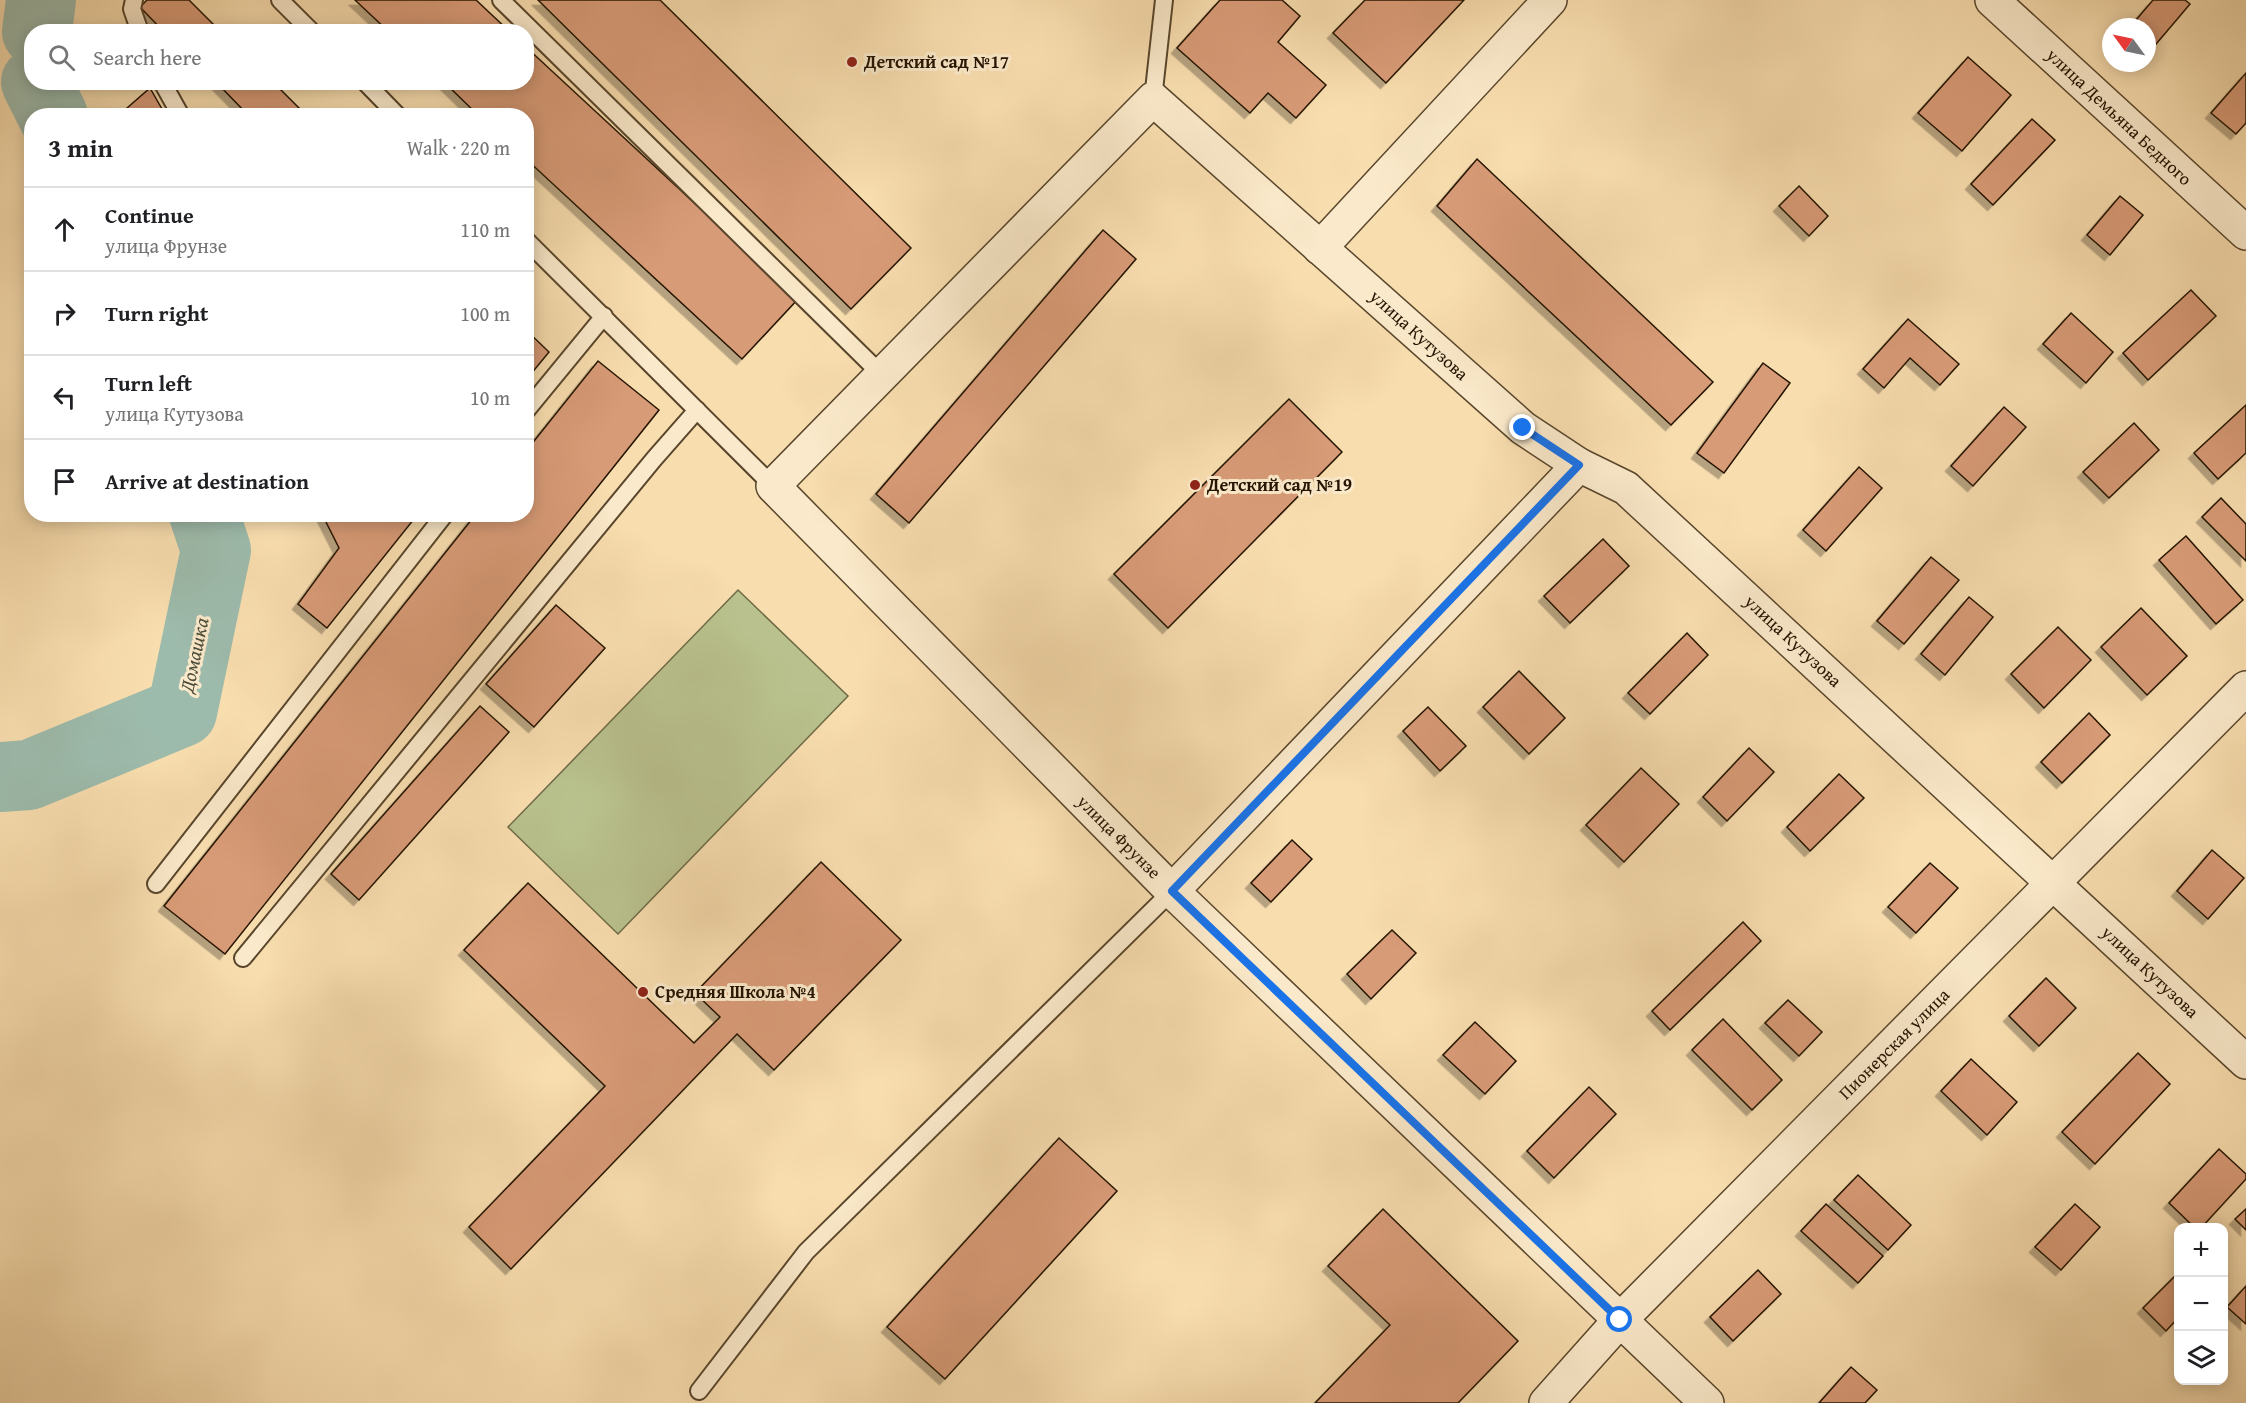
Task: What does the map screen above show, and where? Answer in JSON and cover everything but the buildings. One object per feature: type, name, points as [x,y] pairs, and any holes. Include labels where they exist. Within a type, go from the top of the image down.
[{"type":"street","points":[[1320,248],[1550,0]]},
{"type":"street","name":"улица Демьяна Бедного","points":[[1992,0],[2246,233]]},
{"type":"street","points":[[773,486],[1153,99]]},
{"type":"street","name":"улица Кутузова","points":[[1153,99],[1523,428],[1579,465],[1626,488],[2246,1062]]},
{"type":"street","points":[[1172,891],[1579,465]]},
{"type":"street","name":"улица Фрунзе","points":[[773,486],[1172,891],[1707,1403]]},
{"type":"street","name":"Пионерская улица","points":[[1546,1403],[1620,1320],[2246,688]]},
{"type":"lane","points":[[134,0],[132,9],[137,24]]},
{"type":"lane","points":[[280,0],[304,24]]},
{"type":"lane","points":[[501,0],[525,24]]},
{"type":"lane","points":[[1153,99],[1164,0]]},
{"type":"lane","points":[[534,32],[882,375]]},
{"type":"lane","points":[[166,90],[177,108]]},
{"type":"lane","points":[[372,90],[390,108]]},
{"type":"lane","points":[[534,248],[773,486]]},
{"type":"lane","points":[[534,401],[604,316]]},
{"type":"lane","points":[[243,958],[654,459],[697,410]]},
{"type":"lane","points":[[156,884],[439,522]]},
{"type":"lane","points":[[699,1391],[806,1252],[1172,891]]},
{"type":"green space","points":[[738,590],[848,696],[618,934],[508,827]]},
{"type":"waterway","name":"Домашка","points":[[38,24],[41,0]]},
{"type":"waterway","name":"Домашка","points":[[40,90],[49,108]]},
{"type":"waterway","name":"Домашка","points":[[0,777],[29,775],[182,712],[216,550],[207,522]]},
{"type":"place","name":"Детский сад №17","points":[[852,62]]},
{"type":"place","name":"Детский сад №19","points":[[1195,485]]},
{"type":"place","name":"Средняя Школа №4","points":[[643,992]]},
{"type":"route","points":[[1523,428],[1579,465],[1172,891],[1620,1320]]}]
